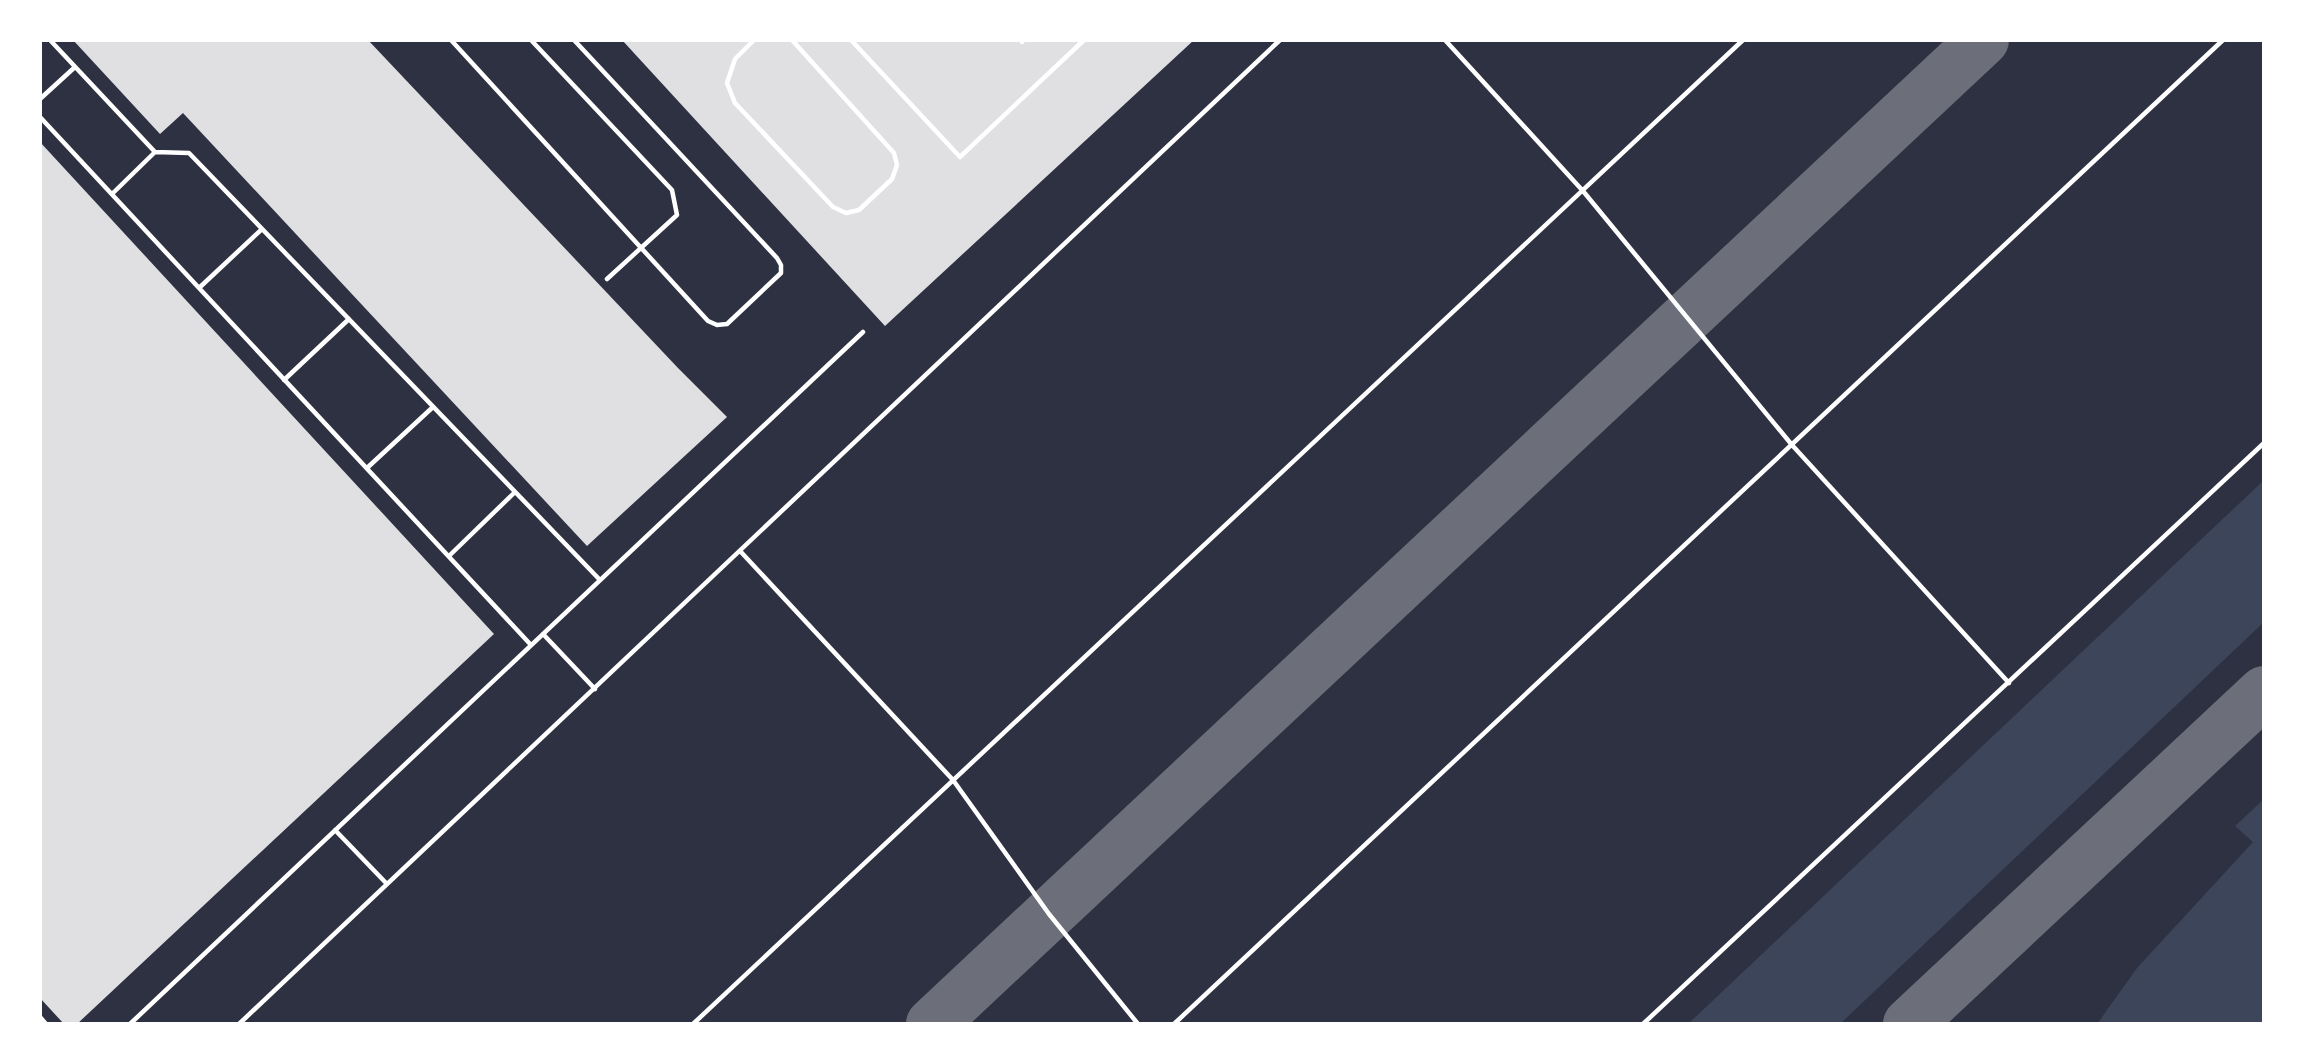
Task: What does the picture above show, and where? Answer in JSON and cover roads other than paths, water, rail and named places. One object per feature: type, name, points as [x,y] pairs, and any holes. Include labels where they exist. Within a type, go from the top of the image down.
[{"type":"lane","points":[[50,40],[155,152],[189,153],[600,580]]},
{"type":"lane","points":[[451,40],[708,321],[717,325],[727,324],[781,273],[781,265],[574,40]]},
{"type":"lane","points":[[531,40],[672,190],[677,215],[607,279]]},
{"type":"lane","points":[[754,40],[735,59],[727,83],[735,103],[833,207],[846,213],[859,210],[892,179],[897,165],[894,153],[792,40]]},
{"type":"lane","points":[[851,40],[960,157],[1084,40]]},
{"type":"lane","points":[[239,1024],[1280,40]]},
{"type":"lane","points":[[1445,40],[1583,191],[1792,444],[2008,683]]},
{"type":"lane","points":[[692,1024],[1743,40]]},
{"type":"lane","points":[[1174,1024],[2223,40]]},
{"type":"lane","points":[[40,99],[75,67]]},
{"type":"lane","points":[[40,117],[531,645]]},
{"type":"lane","points":[[111,194],[155,152]]},
{"type":"lane","points":[[199,288],[262,229]]},
{"type":"lane","points":[[284,380],[349,319]]},
{"type":"lane","points":[[130,1024],[863,332]]},
{"type":"lane","points":[[367,468],[433,407]]},
{"type":"lane","points":[[1643,1024],[2264,443]]},
{"type":"lane","points":[[449,556],[515,492]]},
{"type":"lane","points":[[741,552],[953,779],[1049,914],[1138,1024]]},
{"type":"lane","points":[[543,634],[595,689]]},
{"type":"lane","points":[[335,830],[387,884]]},
{"type":"lane","points":[[40,1017],[46,1024]]}]
